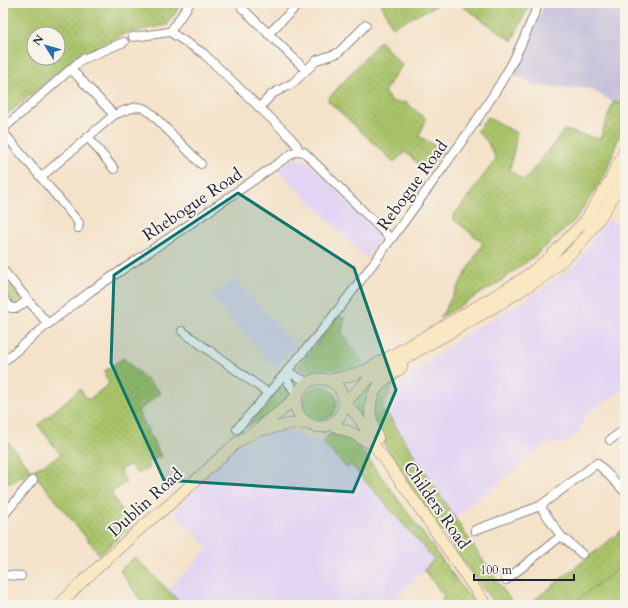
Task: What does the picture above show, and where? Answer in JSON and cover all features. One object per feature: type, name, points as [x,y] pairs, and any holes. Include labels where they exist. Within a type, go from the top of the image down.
[{"type":"main road","points":[[259,430],[265,423],[281,411],[308,382],[315,379],[329,380],[345,377],[366,370],[515,284],[536,269],[550,257],[585,221],[611,179],[625,147]]},
{"type":"main road","points":[[344,403],[366,382],[505,301],[543,277],[572,252],[586,237],[617,190],[625,171]]},
{"type":"main road","points":[[376,448],[378,440],[372,426],[370,413],[370,404],[373,395],[381,384],[401,368],[406,358]]},
{"type":"main road","points":[[297,395],[297,408],[302,419],[307,423],[316,426],[322,427],[330,424],[337,420],[340,416],[344,403],[343,395],[340,389],[329,380]]},
{"type":"main road","name":"Childers Road","points":[[344,403],[356,416],[370,436],[376,448],[486,605]]},
{"type":"main road","points":[[259,430],[289,424],[307,423]]},
{"type":"main road","name":"Childers Road","points":[[330,424],[354,434],[376,448]]},
{"type":"main road","name":"Dublin Road","points":[[59,605],[83,581],[142,527],[170,504],[229,449],[247,436],[259,430]]},
{"type":"street","points":[[170,32],[190,3]]},
{"type":"street","points":[[268,34],[300,3]]},
{"type":"street","name":"Rebogue Road","points":[[238,429],[338,310],[464,138],[508,71],[539,3]]},
{"type":"street","points":[[242,8],[306,70]]},
{"type":"street","points":[[259,108],[272,94],[293,83],[317,60],[338,53],[366,25]]},
{"type":"street","points":[[133,37],[170,32],[203,53],[296,144],[299,151],[304,152],[391,239]]},
{"type":"street","points":[[3,129],[81,60],[124,42]]},
{"type":"street","points":[[70,69],[114,115]]},
{"type":"street","points":[[41,177],[114,115],[124,110],[133,108],[143,108],[152,114],[201,164]]},
{"type":"street","points":[[3,132],[79,223],[78,228]]},
{"type":"street","points":[[88,137],[114,168]]},
{"type":"street","name":"Rhebogue Road","points":[[3,362],[48,324],[91,291],[293,152],[299,151]]},
{"type":"street","points":[[4,275],[48,324]]},
{"type":"street","points":[[3,298],[11,308],[17,308],[28,300]]},
{"type":"street","points":[[182,331],[268,393]]},
{"type":"street","points":[[297,395],[289,384],[286,376],[287,371],[308,382]]},
{"type":"street","points":[[610,440],[625,429]]},
{"type":"street","points":[[475,530],[540,506],[597,463],[625,492]]},
{"type":"street","points":[[618,485],[625,479]]},
{"type":"street","points":[[3,516],[33,480]]},
{"type":"street","points":[[540,506],[561,536],[582,554]]},
{"type":"street","points":[[506,580],[561,536]]},
{"type":"street","points":[[3,575],[21,576]]},
{"type":"highlighted area","points":[[238,193],[354,268],[396,390],[353,492],[164,480],[111,363],[114,275]]},
{"type":"shaded area","points":[[545,3],[623,3],[625,25],[624,104],[613,102],[590,89],[538,86],[514,74]]},
{"type":"shaded area","points":[[293,158],[306,160],[382,236],[366,258],[278,170]]},
{"type":"shaded area","points":[[607,219],[625,227],[625,388],[585,416],[578,434],[565,443],[547,444],[454,518],[389,416],[402,381],[471,331],[527,299],[576,265]]},
{"type":"shaded area","points":[[234,278],[296,345],[276,369],[212,297]]},
{"type":"shaded area","points":[[279,429],[323,443],[347,468],[351,465],[434,559],[391,605],[183,605],[168,590],[209,548],[176,515],[176,509],[232,450],[247,441]]},
{"type":"green space","points":[[3,3],[182,3],[167,25],[124,34],[76,57],[66,65],[66,26],[26,26],[26,66],[65,66],[3,118]]},
{"type":"green space","points":[[381,3],[442,3],[392,27]]},
{"type":"green space","points":[[458,3],[530,3],[512,41]]},
{"type":"green space","points":[[380,41],[402,65],[384,92],[392,102],[407,103],[426,119],[419,136],[443,151],[427,171],[405,152],[394,162],[327,100]]},
{"type":"green space","points":[[613,102],[624,104],[621,130],[606,173],[575,220],[542,250],[501,281],[440,318],[483,243],[452,218],[496,159],[487,141],[477,131],[487,117],[517,133],[510,170],[524,181],[564,130],[600,139]]},
{"type":"green space","points":[[7,282],[19,296],[21,300],[19,304],[15,304],[3,291],[3,287]]},
{"type":"green space","points":[[338,316],[345,318],[342,332],[363,364],[341,370],[317,369],[308,372],[302,370],[298,367]]},
{"type":"green space","points":[[123,358],[161,393],[138,411],[161,456],[148,463],[150,468],[137,474],[130,464],[120,471],[126,482],[111,493],[131,526],[100,555],[32,471],[61,455],[38,425],[80,389],[88,400],[109,384],[104,372]]},
{"type":"green space","points":[[399,372],[381,409],[389,416],[466,535],[514,605],[495,605],[421,503],[377,433],[373,410],[382,386]]},
{"type":"green space","points":[[376,379],[369,425],[358,412],[356,402],[361,393]]},
{"type":"green space","points":[[283,386],[289,389],[288,396],[284,402],[273,412],[246,427],[277,388]]},
{"type":"green space","points":[[317,386],[323,386],[327,387],[334,393],[337,403],[336,410],[330,417],[323,420],[317,420],[313,419],[306,413],[303,406],[303,400],[304,396],[310,389]]},
{"type":"green space","points":[[336,432],[351,435],[475,605],[446,605],[442,600],[444,596],[424,570],[434,559],[351,465],[347,468],[323,443],[327,436]]},
{"type":"green space","points":[[3,436],[32,471],[3,487]]},
{"type":"green space","points":[[625,528],[625,564],[574,603],[575,605],[528,605]]},
{"type":"green space","points":[[135,557],[183,605],[137,605],[141,601],[120,570]]},
{"type":"green space","points":[[625,564],[625,605],[575,605],[573,603]]}]
